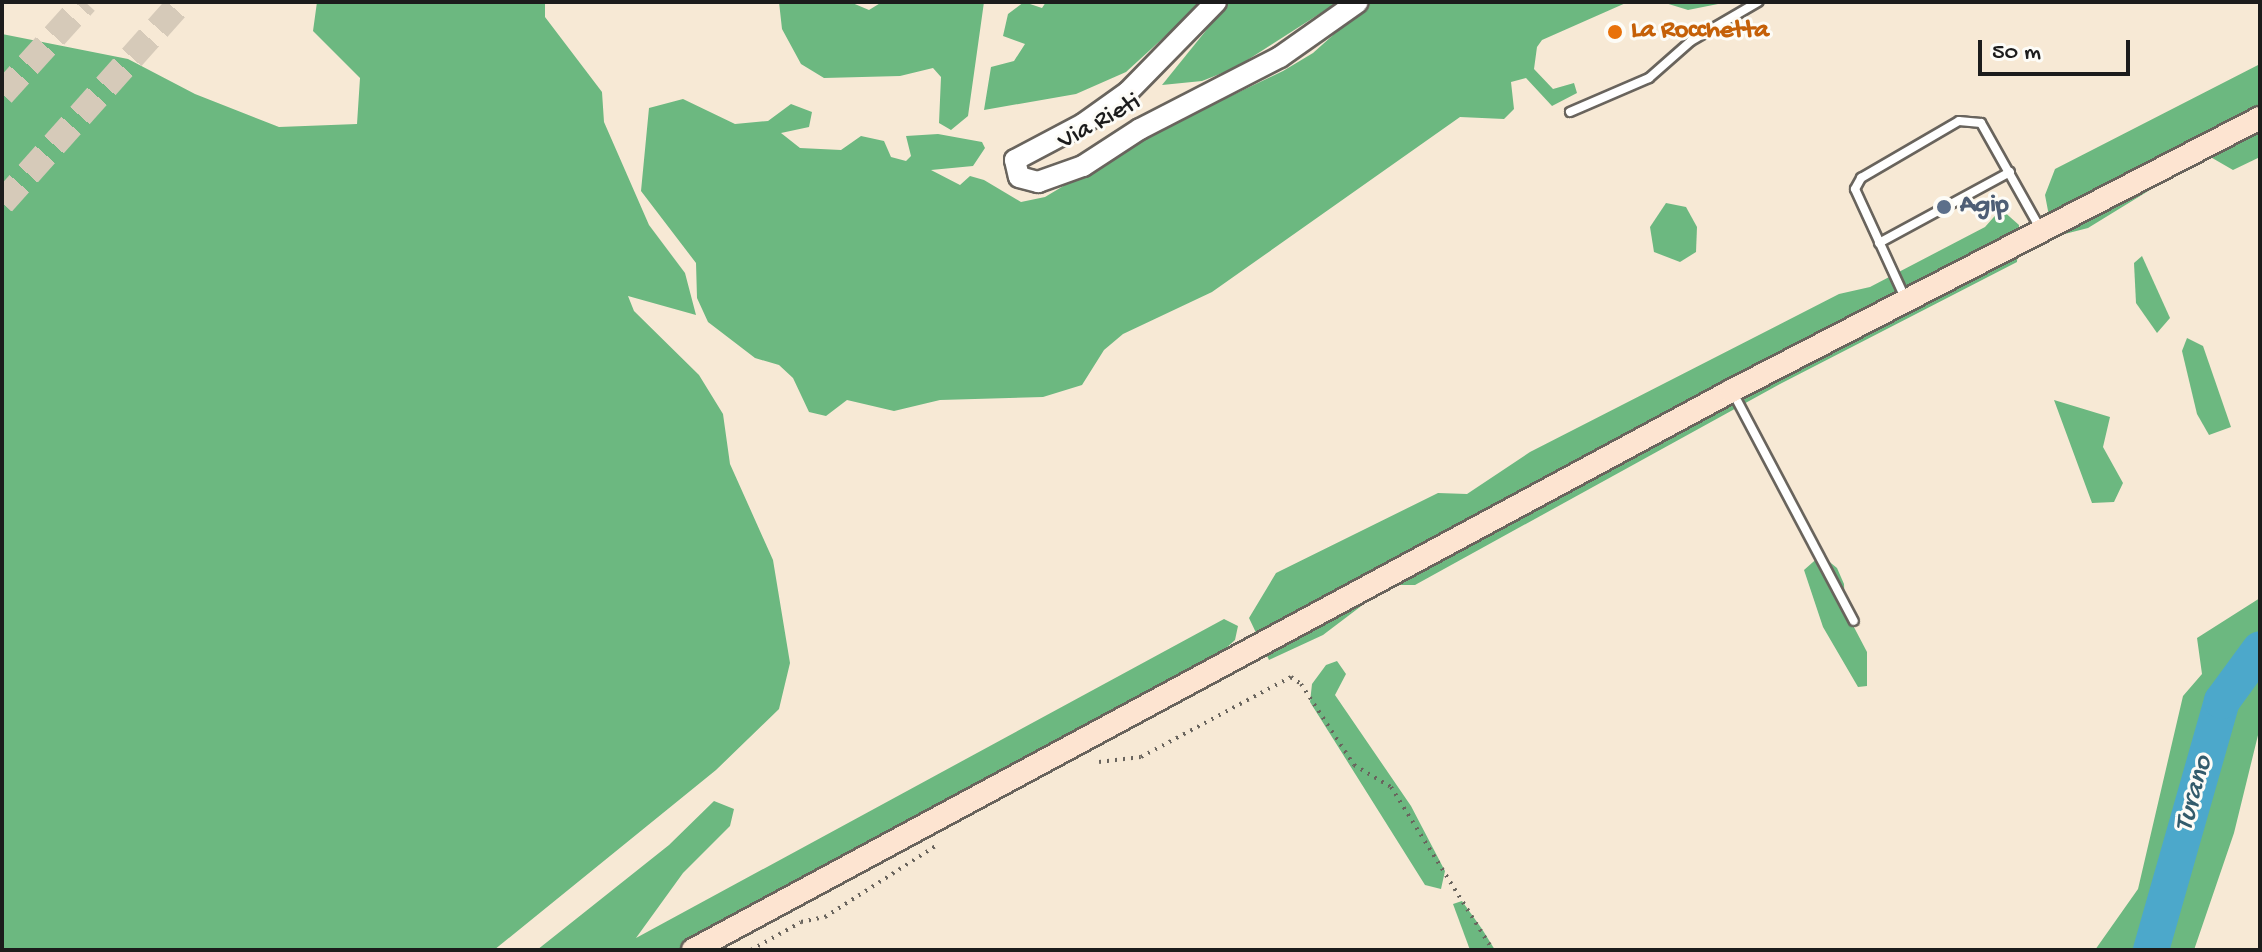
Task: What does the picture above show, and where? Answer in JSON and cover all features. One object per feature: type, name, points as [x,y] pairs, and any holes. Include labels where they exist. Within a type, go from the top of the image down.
[{"type":"main road","points":[[693,950],[1731,391],[2260,118]]},
{"type":"street","name":"Via Rieti","points":[[1216,2],[1128,92],[1083,124],[1015,160],[1019,177],[1038,182],[1083,166],[1140,129],[1280,57],[1358,2]]},
{"type":"lane","points":[[1570,112],[1649,78],[1691,41],[1758,2]]},
{"type":"lane","points":[[1906,300],[1855,189],[1861,178],[1959,121],[1981,123],[2042,230]]},
{"type":"lane","points":[[1879,243],[2010,172]]},
{"type":"lane","points":[[1731,391],[1854,621]]},
{"type":"path","points":[[1099,762],[1141,757],[1291,677],[1301,684],[1354,765],[1391,787],[1493,950]]},
{"type":"path","points":[[751,950],[801,922],[825,917],[937,845]]},
{"type":"green space","points":[[317,2],[545,2],[545,17],[602,92],[604,122],[649,225],[685,273],[696,315],[628,296],[634,311],[699,375],[723,414],[730,464],[773,560],[790,663],[779,709],[716,770],[494,950],[2,950],[2,34],[128,59],[195,94],[279,127],[357,124],[360,78],[313,31]]},
{"type":"green space","points":[[779,2],[850,2],[869,10],[882,2],[984,2],[968,116],[951,130],[939,123],[941,77],[933,68],[900,76],[824,78],[801,64],[782,29]]},
{"type":"green space","points":[[1024,2],[1042,8],[1046,2],[1196,2],[1197,7],[1126,72],[1076,94],[984,110],[991,67],[1014,61],[1025,44],[1003,36],[1008,14]]},
{"type":"green space","points":[[1229,2],[1338,2],[1235,68],[1202,81],[1162,85]]},
{"type":"green space","points":[[1370,2],[1628,2],[1542,40],[1537,47],[1534,69],[1553,89],[1574,83],[1577,93],[1552,106],[1526,78],[1511,82],[1514,109],[1504,119],[1460,117],[1212,292],[1123,334],[1104,350],[1082,385],[1043,397],[940,400],[894,411],[847,400],[826,416],[809,412],[793,378],[779,365],[755,358],[708,322],[697,298],[696,263],[641,191],[649,108],[683,99],[735,124],[768,121],[791,104],[812,112],[809,127],[781,133],[800,148],[841,150],[861,136],[884,141],[891,157],[906,161],[911,156],[906,136],[938,134],[982,142],[985,148],[973,166],[931,170],[960,185],[970,176],[984,180],[1021,202],[1045,197],[1147,136],[1283,71],[1313,53]]},
{"type":"green space","points":[[1662,2],[1728,2],[1688,10]]},
{"type":"green space","points":[[2260,64],[2260,157],[2233,170],[2207,155],[2088,228],[2053,237],[2045,195],[2055,169]]},
{"type":"green space","points":[[1666,203],[1686,207],[1697,227],[1696,252],[1680,262],[1654,252],[1650,227]]},
{"type":"green space","points":[[2001,209],[2019,225],[2017,262],[1780,384],[1415,585],[1389,585],[1323,635],[1269,660],[1249,618],[1276,573],[1438,493],[1467,494],[1530,452],[1839,294],[1870,287],[1985,227]]},
{"type":"green space","points":[[2142,256],[2170,318],[2157,333],[2136,303],[2134,263]]},
{"type":"green space","points":[[2187,338],[2203,346],[2231,427],[2209,435],[2197,414],[2182,351]]},
{"type":"green space","points":[[2054,400],[2110,417],[2103,447],[2123,483],[2114,502],[2092,503]]},
{"type":"green space","points":[[1821,555],[1837,568],[1844,584],[1845,610],[1867,652],[1867,686],[1858,687],[1823,627],[1804,570]]},
{"type":"green space","points":[[2260,598],[2260,727],[2234,833],[2194,950],[2095,950],[2138,889],[2183,696],[2202,674],[2197,638]]},
{"type":"green space","points":[[1224,619],[1238,626],[1235,640],[1213,660],[676,950],[537,950],[669,845],[714,801],[734,809],[730,826],[683,873],[636,938]]},
{"type":"green space","points":[[1337,661],[1346,674],[1335,695],[1411,806],[1445,871],[1441,889],[1425,885],[1310,702],[1312,684],[1326,665]]},
{"type":"green space","points":[[1462,901],[1495,950],[1470,950],[1453,904]]},
{"type":"waterway","name":"Turano","points":[[2151,950],[2222,701],[2260,649]]},
{"type":"tunnel","points":[[2,94],[85,2]]},
{"type":"tunnel","points":[[2,203],[181,2]]},
{"type":"place","name":"La Rocchetta","points":[[1615,32]]},
{"type":"place","name":"Agip","points":[[1944,207]]}]
